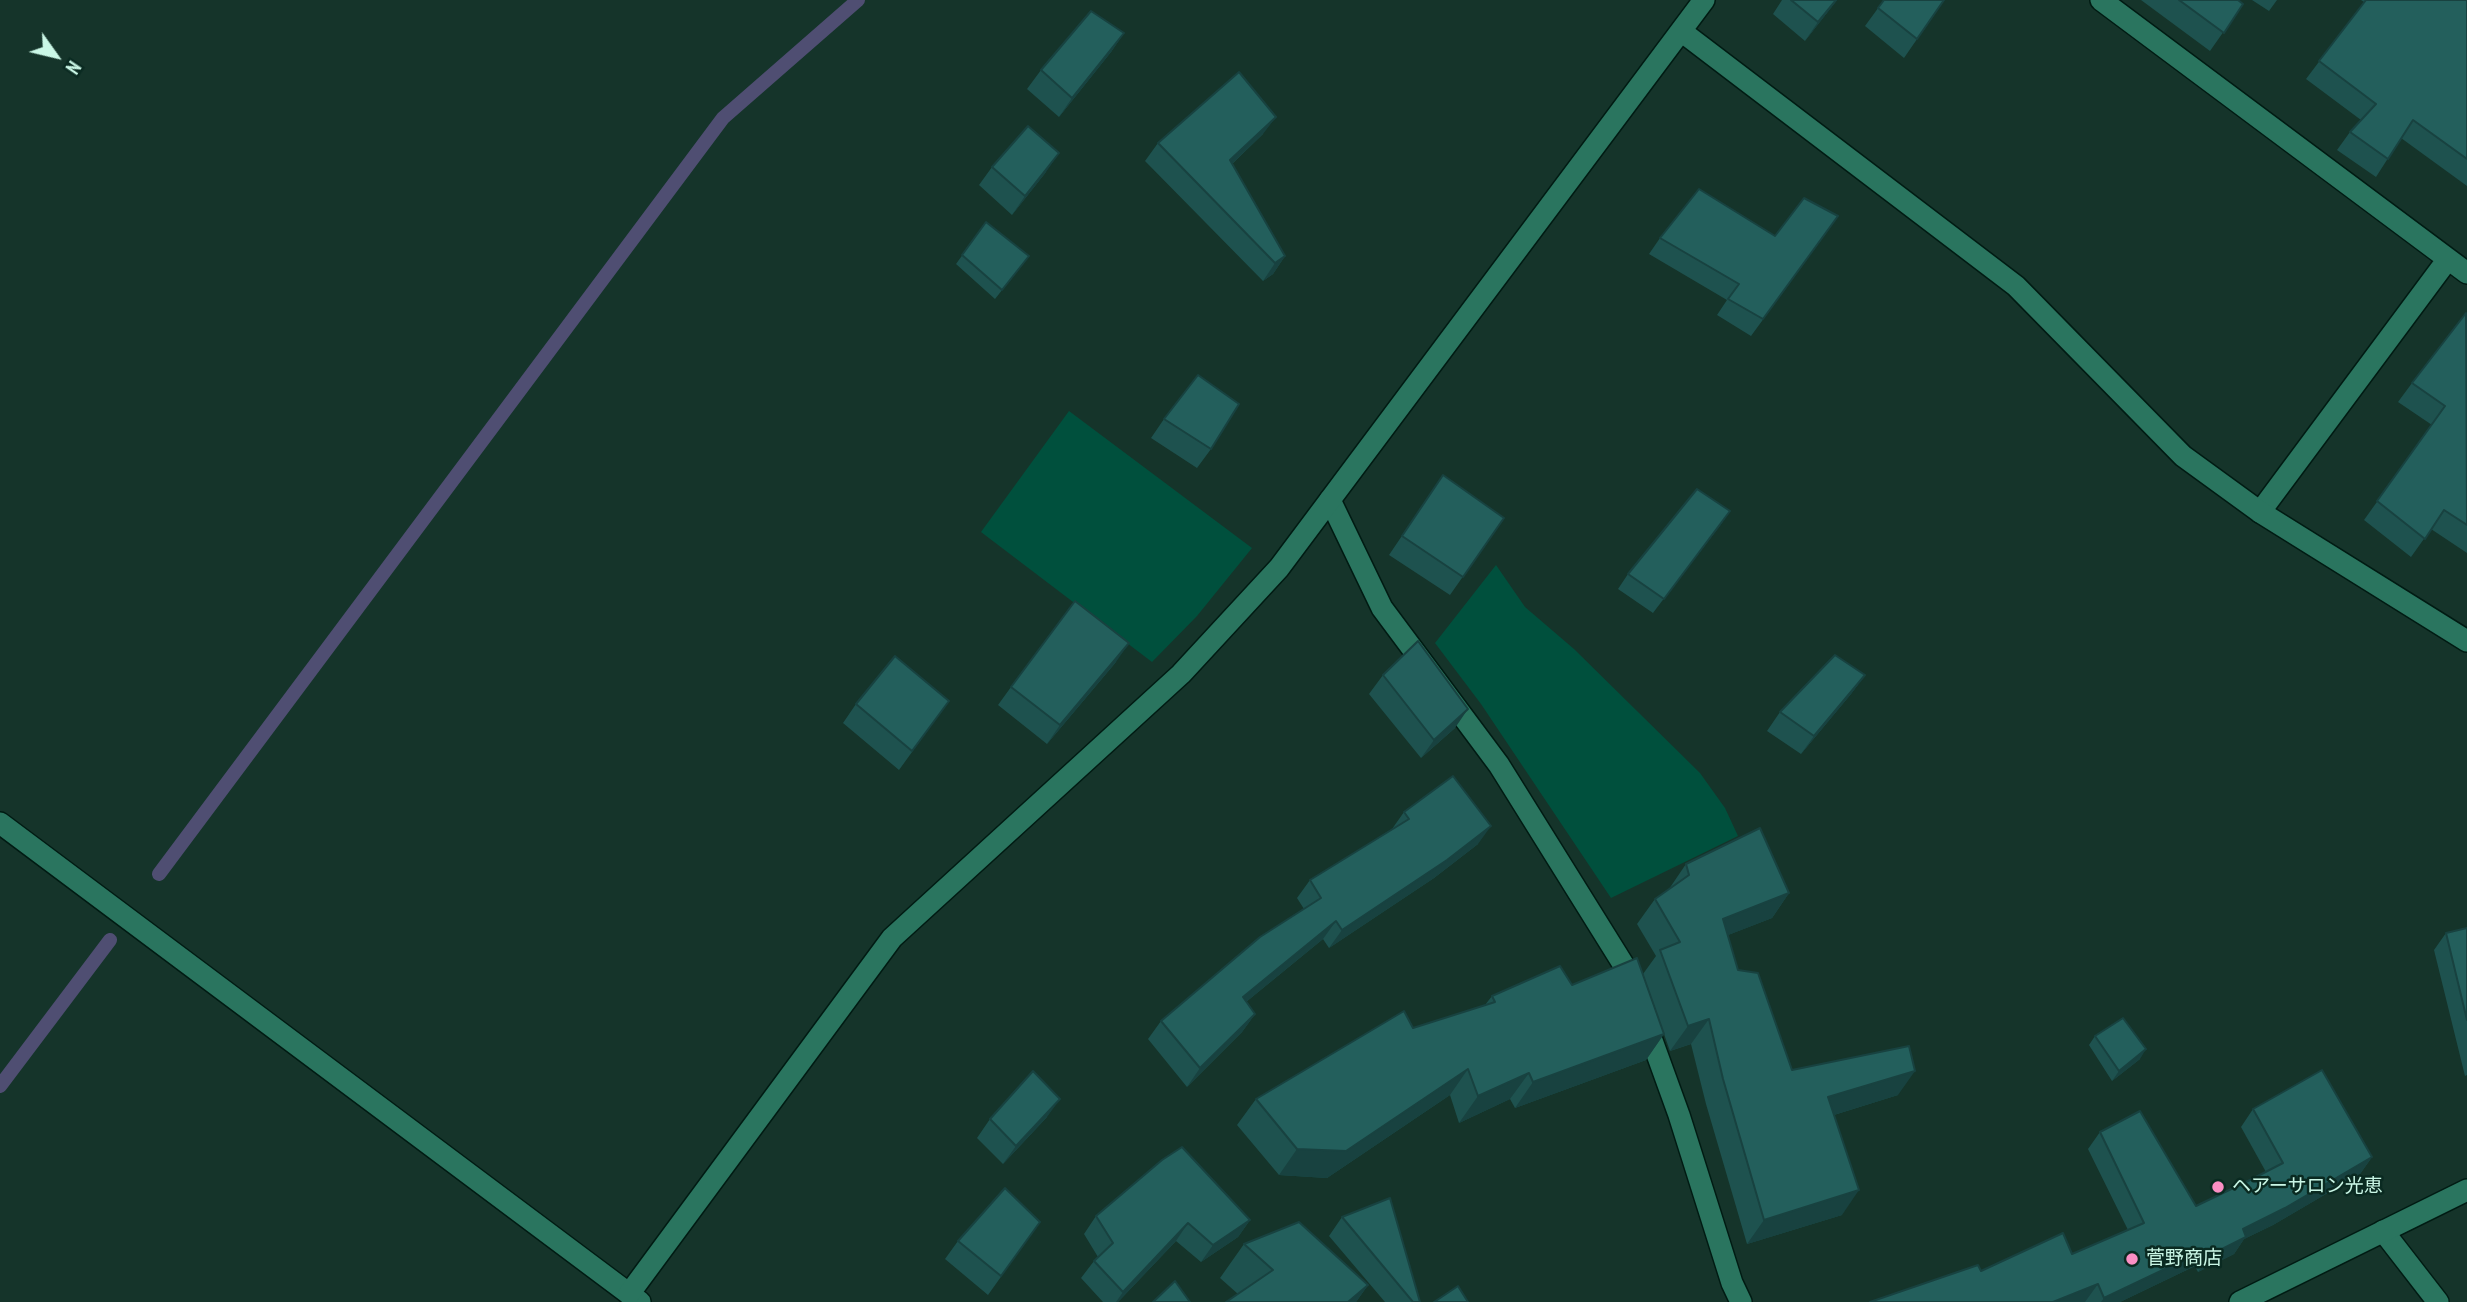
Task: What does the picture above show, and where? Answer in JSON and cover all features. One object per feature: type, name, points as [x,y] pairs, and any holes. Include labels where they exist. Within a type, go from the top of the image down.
[{"type":"street","points":[[0,823],[631,1299],[892,938],[1181,674],[1279,568],[1704,0]]},
{"type":"street","points":[[2101,0],[2467,273]]},
{"type":"street","points":[[1681,31],[2015,286],[2183,456],[2259,512],[2467,641]]},
{"type":"street","points":[[2259,512],[2448,259]]},
{"type":"street","points":[[1330,500],[1382,608],[1499,765],[1628,972],[1679,1115],[1732,1283],[1741,1302]]},
{"type":"street","points":[[2240,1302],[2467,1189]]},
{"type":"street","points":[[2383,1231],[2438,1302]]},
{"type":"green space","points":[[1069,411],[1252,548],[1197,616],[1152,662],[981,532]]},
{"type":"green space","points":[[1496,565],[1525,607],[1574,649],[1700,773],[1725,808],[1738,836],[1611,898],[1481,704],[1435,643]]},
{"type":"building","points":[[1791,0],[1836,0],[1818,22]]},
{"type":"building","points":[[1884,0],[1944,0],[1917,39],[1878,8]]},
{"type":"building","points":[[2179,0],[2238,0],[2243,4],[2224,33]]},
{"type":"building","points":[[2366,0],[2467,0],[2467,159],[2413,120],[2388,159],[2350,132],[2376,104],[2319,61]]},
{"type":"building","points":[[1091,11],[1124,33],[1072,98],[1041,70]]},
{"type":"building","points":[[1239,72],[1276,117],[1230,160],[1285,256],[1275,263],[1158,143]]},
{"type":"building","points":[[1028,126],[1059,153],[1025,196],[992,167]]},
{"type":"building","points":[[1699,189],[1775,236],[1804,198],[1838,216],[1763,319],[1728,299],[1739,284],[1660,238]]},
{"type":"building","points":[[986,222],[1029,256],[1002,290],[962,255]]},
{"type":"building","points":[[2466,313],[2467,525],[2444,510],[2425,539],[2377,501],[2445,406],[2412,383]]},
{"type":"building","points":[[1198,375],[1239,404],[1211,449],[1164,419]]},
{"type":"building","points":[[1443,475],[1504,518],[1463,577],[1402,536]]},
{"type":"building","points":[[1697,489],[1730,511],[1664,599],[1628,574]]},
{"type":"building","points":[[1075,601],[1129,643],[1060,725],[1011,687]]},
{"type":"building","points":[[1418,641],[1468,709],[1434,740],[1383,675]]},
{"type":"building","points":[[1835,655],[1865,675],[1814,736],[1780,712]]},
{"type":"building","points":[[895,656],[949,701],[912,751],[856,704]]},
{"type":"building","points":[[1453,776],[1491,826],[1447,860],[1342,930],[1336,921],[1243,997],[1255,1014],[1200,1068],[1161,1021],[1260,937],[1321,898],[1310,880],[1409,819],[1404,812]]},
{"type":"building","points":[[1760,828],[1789,893],[1723,919],[1738,970],[1758,973],[1792,1070],[1909,1046],[1915,1071],[1828,1097],[1859,1190],[1764,1220],[1723,1079],[1709,1019],[1688,1026],[1660,950],[1680,942],[1655,899],[1689,875],[1686,864]]},
{"type":"building","points":[[2467,928],[2467,1020],[2446,933]]},
{"type":"building","points":[[1637,958],[1664,1034],[1533,1082],[1529,1073],[1478,1096],[1468,1069],[1346,1151],[1297,1149],[1256,1099],[1404,1011],[1413,1028],[1495,1002],[1492,996],[1560,966],[1572,985]]},
{"type":"building","points":[[2123,1018],[2146,1049],[2119,1071],[2095,1036]]},
{"type":"building","points":[[2322,1070],[2372,1157],[2285,1208],[2243,1229],[2246,1237],[2210,1255],[2207,1249],[2104,1298],[2098,1284],[2053,1302],[1870,1302],[1978,1265],[1981,1271],[2063,1233],[2072,1254],[2144,1223],[2100,1132],[2140,1111],[2196,1206],[2250,1180],[2283,1163],[2253,1109]]},
{"type":"building","points":[[1033,1071],[1060,1099],[1016,1146],[990,1119]]},
{"type":"building","points":[[1182,1147],[1250,1220],[1213,1245],[1188,1223],[1123,1292],[1094,1261],[1113,1243],[1096,1216],[1162,1160]]},
{"type":"building","points":[[1005,1188],[1040,1222],[1001,1276],[958,1241]]},
{"type":"building","points":[[1390,1198],[1420,1302],[1413,1302],[1342,1217]]},
{"type":"building","points":[[1299,1222],[1368,1285],[1348,1302],[1226,1302],[1273,1270],[1244,1244]]},
{"type":"building","points":[[1175,1281],[1190,1302],[1153,1302]]},
{"type":"building","points":[[1458,1286],[1468,1302],[1434,1302]]},
{"type":"waterway","points":[[159,874],[723,118],[858,0]]},
{"type":"waterway","points":[[0,1086],[110,940]]},
{"type":"place","name":"ヘアーサロン光恵","points":[[2218,1187]]},
{"type":"place","name":"菅野商店","points":[[2132,1259]]}]
